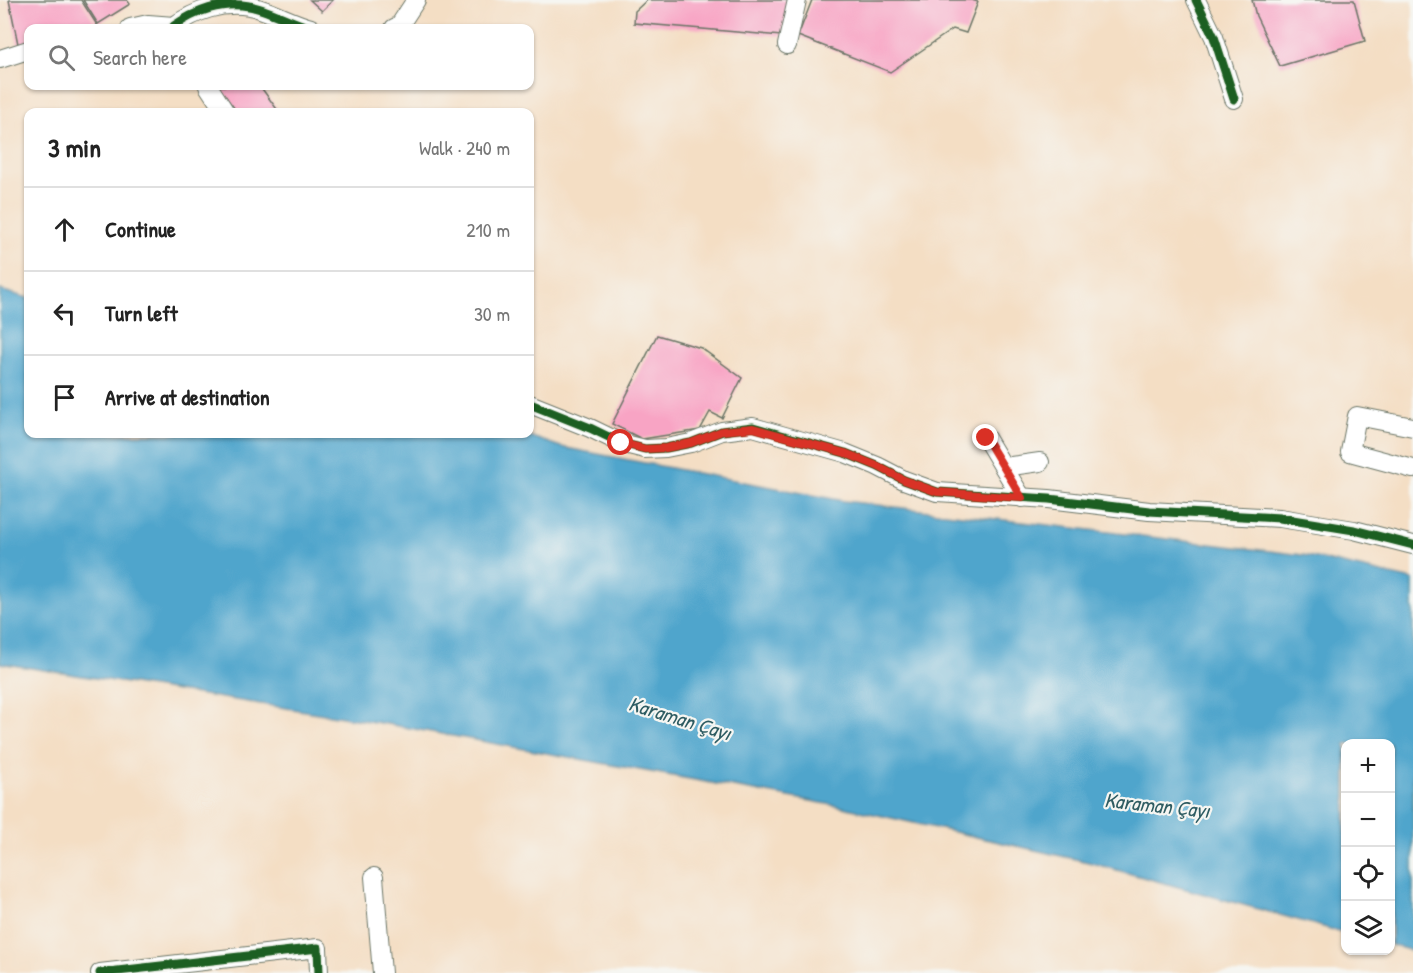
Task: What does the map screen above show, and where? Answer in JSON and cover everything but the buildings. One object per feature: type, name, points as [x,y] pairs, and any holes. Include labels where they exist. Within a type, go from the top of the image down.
[{"type":"street","points":[[397,24],[416,0]]},
{"type":"street","points":[[787,45],[797,0]]},
{"type":"street","points":[[1196,0],[1214,37],[1234,99]]},
{"type":"street","points":[[178,24],[188,16],[228,5],[250,6],[300,24]]},
{"type":"street","points":[[0,59],[24,51]]},
{"type":"street","points":[[211,90],[222,108]]},
{"type":"street","points":[[534,406],[621,443],[645,449],[666,448],[691,443],[722,431],[753,428],[845,453],[904,480],[937,492],[1149,510],[1280,518],[1354,530],[1413,545]]},
{"type":"street","points":[[1413,427],[1356,416],[1350,452],[1413,469]]},
{"type":"street","points":[[986,438],[1022,498]]},
{"type":"street","points":[[1004,467],[1040,462]]},
{"type":"street","points":[[374,877],[382,973]]},
{"type":"street","points":[[99,973],[318,948],[319,973]]},
{"type":"water","name":"Karaman Çayı","points":[[0,290],[24,297],[24,438],[534,438],[561,447],[844,501],[1303,555],[1413,580],[1413,951],[1395,946],[1395,739],[1341,739],[1341,932],[1088,862],[838,806],[387,724],[0,663]]},
{"type":"cycle path","points":[[1196,0],[1214,37],[1234,99]]},
{"type":"cycle path","points":[[177,24],[209,8],[229,5],[249,6],[264,10],[299,24]]},
{"type":"cycle path","points":[[534,406],[621,443],[645,449],[691,443],[722,431],[753,427],[845,453],[904,480],[937,492],[1049,499],[1149,511],[1280,518],[1354,530],[1413,545]]},
{"type":"cycle path","points":[[100,973],[318,948],[319,973]]},
{"type":"route","points":[[621,443],[645,449],[666,448],[691,443],[722,431],[753,428],[845,453],[904,480],[937,492],[1022,498],[986,438]]}]
